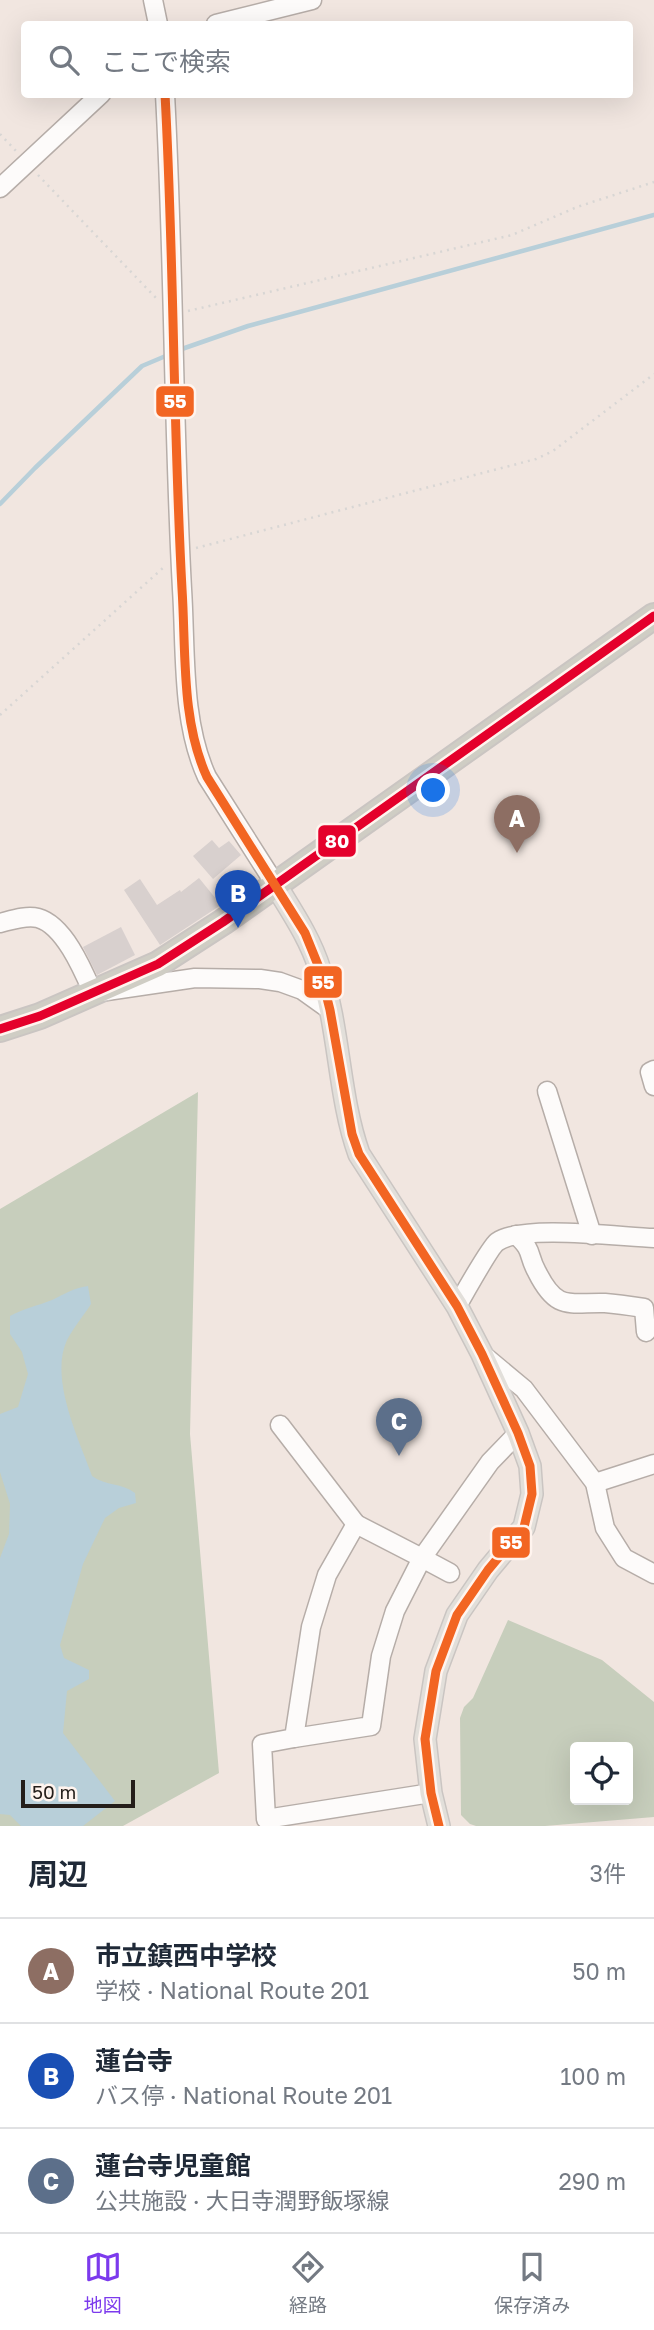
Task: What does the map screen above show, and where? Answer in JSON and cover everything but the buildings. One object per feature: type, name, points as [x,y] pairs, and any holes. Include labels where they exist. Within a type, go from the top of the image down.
[{"type":"highway","points":[[0,1029],[40,1016],[158,964],[223,922],[654,616]]},
{"type":"main road","points":[[275,884],[305,933],[320,970],[330,1010],[352,1134],[359,1154],[457,1306],[482,1354],[530,1466],[532,1494],[524,1527],[488,1570],[457,1615],[436,1671],[425,1739],[431,1793],[439,1826]]},
{"type":"street","points":[[153,0],[158,21]]},
{"type":"street","points":[[228,21],[312,0]]},
{"type":"street","points":[[0,188],[97,98]]},
{"type":"street","points":[[165,98],[180,552],[190,727],[198,759],[207,778],[275,884]]},
{"type":"street","points":[[0,923],[27,917],[40,918],[54,928],[75,955],[93,993],[195,978],[260,979],[280,982],[302,990],[330,1010]]},
{"type":"street","points":[[654,1070],[650,1072],[654,1086]]},
{"type":"street","points":[[547,1091],[592,1236]]},
{"type":"street","points":[[457,1306],[496,1242],[516,1235],[533,1233],[654,1238]]},
{"type":"street","points":[[516,1235],[528,1246],[536,1271],[550,1292],[564,1304],[604,1303],[644,1308],[646,1332]]},
{"type":"street","points":[[482,1354],[524,1389],[595,1483],[605,1528],[624,1558],[654,1574]]},
{"type":"street","points":[[280,1425],[356,1524],[450,1573]]},
{"type":"street","points":[[431,1793],[266,1819],[262,1744],[372,1726],[382,1656],[395,1611],[422,1558],[490,1462],[518,1433]]},
{"type":"street","points":[[595,1483],[654,1464]]},
{"type":"street","points":[[294,1738],[311,1627],[327,1575],[356,1524]]},
{"type":"path","points":[[0,134],[173,319],[512,235],[578,207],[654,182]]},
{"type":"path","points":[[0,715],[180,552],[536,459],[553,451],[654,374]]},
{"type":"green space","points":[[198,1092],[190,1434],[219,1773],[123,1826],[0,1826],[0,1209]]},
{"type":"green space","points":[[508,1620],[602,1660],[654,1702],[654,1817],[545,1826],[470,1824],[461,1815],[460,1718],[464,1707],[473,1698]]},
{"type":"water","points":[[88,1286],[91,1304],[67,1340],[62,1356],[61,1372],[68,1409],[92,1476],[135,1493],[136,1503],[119,1508],[105,1518],[83,1564],[60,1645],[64,1658],[89,1670],[89,1679],[67,1691],[63,1733],[115,1801],[83,1826],[21,1826],[10,1815],[0,1814],[0,1558],[9,1534],[10,1504],[0,1472],[0,1414],[18,1407],[28,1374],[22,1352],[10,1334],[10,1316]]},
{"type":"waterway","points":[[179,350],[248,326],[654,215]]},
{"type":"waterway","points":[[0,504],[142,366],[168,355]]},
{"type":"transit line","name":"55","points":[[165,98],[185,661],[193,733],[207,777],[305,933],[320,970],[330,1010],[352,1134],[359,1154],[457,1306],[482,1354],[530,1466],[532,1494],[524,1527],[488,1570],[457,1615],[436,1671],[425,1739],[431,1793],[439,1826]]},
{"type":"transit line","name":"80","points":[[0,1029],[40,1016],[158,964],[223,922],[654,616]]},
{"type":"place","name":"市立鎮西中学校","points":[[517,853]]},
{"type":"place","name":"蓮台寺","points":[[238,928]]},
{"type":"place","name":"蓮台寺児童館","points":[[399,1456]]}]
